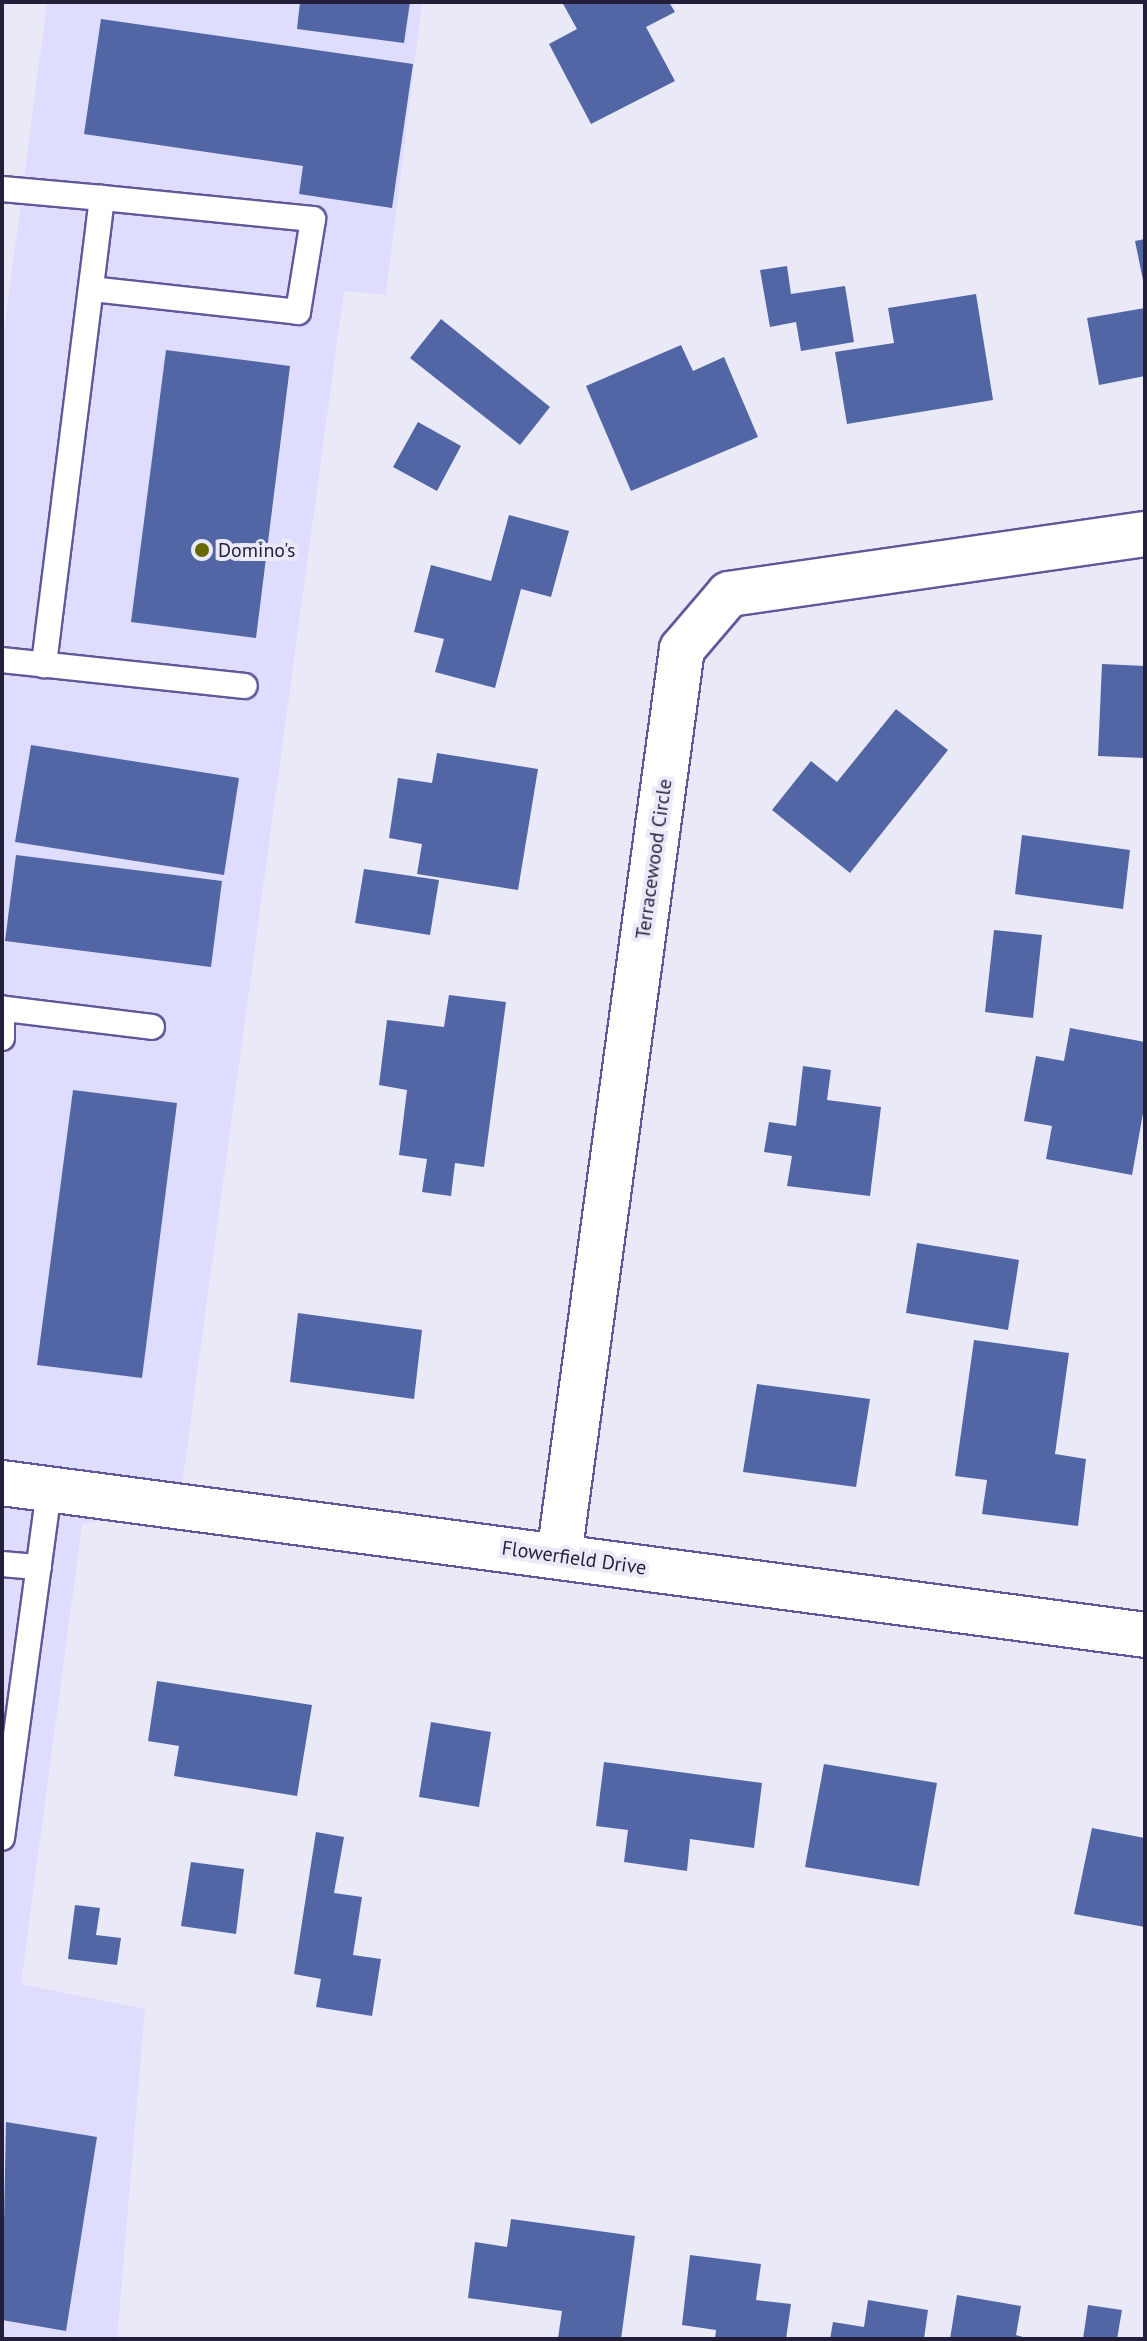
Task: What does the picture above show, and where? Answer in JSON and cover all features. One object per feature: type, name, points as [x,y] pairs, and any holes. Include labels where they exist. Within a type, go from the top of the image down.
[{"type":"street","name":"Terracewood Circle","points":[[559,1556],[682,649],[729,594],[1145,534]]},
{"type":"street","name":"Flowerfield Drive","points":[[2,1483],[1145,1635]]},
{"type":"lane","points":[[2,189],[313,219],[298,312],[91,289]]},
{"type":"lane","points":[[44,665],[102,198]]},
{"type":"lane","points":[[2,660],[245,686]]},
{"type":"lane","points":[[2,1038],[4,1009],[152,1027]]},
{"type":"lane","points":[[2,1838],[49,1489]]},
{"type":"lane","points":[[2,1564],[39,1567]]},
{"type":"shaded area","points":[[47,2],[422,2],[386,295],[344,291],[182,1485],[2,1461],[2,347]]},
{"type":"shaded area","points":[[2,1505],[116,1519],[82,1524],[21,1984],[145,2009],[117,2339],[2,2339]]},
{"type":"building","points":[[300,2],[410,2],[404,43],[297,29]]},
{"type":"building","points":[[562,2],[669,2],[675,12],[646,27],[675,81],[591,124],[549,44],[577,29]]},
{"type":"building","points":[[101,19],[413,64],[392,208],[299,194],[303,166],[84,134]]},
{"type":"building","points":[[1145,239],[1145,285],[1144,285],[1135,241]]},
{"type":"building","points":[[787,266],[791,294],[845,286],[854,342],[801,351],[796,322],[770,327],[760,270]]},
{"type":"building","points":[[976,294],[993,400],[847,424],[835,352],[894,343],[888,308]]},
{"type":"building","points":[[1145,308],[1145,376],[1099,385],[1087,318]]},
{"type":"building","points":[[441,319],[550,407],[520,445],[410,358]]},
{"type":"building","points":[[681,345],[693,371],[724,357],[758,437],[631,491],[586,386]]},
{"type":"building","points":[[166,350],[290,366],[256,638],[131,622]]},
{"type":"building","points":[[418,422],[461,446],[437,491],[393,467]]},
{"type":"building","points":[[509,515],[569,531],[551,597],[521,589],[495,688],[435,672],[444,639],[414,632],[431,565],[491,581]]},
{"type":"building","points":[[1102,664],[1145,666],[1145,758],[1098,756]]},
{"type":"building","points":[[896,709],[948,750],[850,873],[772,810],[811,761],[837,782]]},
{"type":"building","points":[[31,745],[239,778],[224,875],[15,842]]},
{"type":"building","points":[[437,753],[538,769],[518,890],[417,874],[422,844],[389,838],[398,778],[432,783]]},
{"type":"building","points":[[1022,835],[1130,850],[1123,909],[1015,894]]},
{"type":"building","points":[[16,855],[222,881],[211,967],[5,941]]},
{"type":"building","points":[[364,869],[439,880],[430,935],[355,923]]},
{"type":"building","points":[[994,930],[1042,935],[1033,1018],[985,1012]]},
{"type":"building","points":[[449,995],[506,1002],[484,1167],[455,1163],[451,1196],[422,1192],[427,1159],[399,1155],[407,1090],[379,1085],[387,1020],[444,1027]]},
{"type":"building","points":[[1070,1028],[1145,1042],[1145,1102],[1132,1175],[1046,1159],[1052,1126],[1024,1121],[1036,1056],[1064,1061]]},
{"type":"building","points":[[803,1066],[831,1070],[827,1100],[881,1107],[870,1196],[787,1186],[792,1156],[764,1152],[769,1122],[796,1126]]},
{"type":"building","points":[[73,1090],[177,1103],[142,1378],[37,1365]]},
{"type":"building","points":[[917,1243],[1019,1260],[1008,1330],[906,1313]]},
{"type":"building","points":[[298,1313],[422,1330],[414,1399],[290,1382]]},
{"type":"building","points":[[974,1340],[1069,1353],[1055,1454],[1086,1459],[1078,1526],[982,1514],[987,1480],[955,1476]]},
{"type":"building","points":[[757,1384],[870,1399],[856,1487],[743,1472]]},
{"type":"building","points":[[157,1681],[312,1705],[297,1796],[174,1776],[179,1746],[148,1741]]},
{"type":"building","points":[[431,1722],[491,1732],[479,1807],[419,1797]]},
{"type":"building","points":[[604,1762],[762,1783],[754,1848],[690,1839],[687,1871],[624,1862],[628,1830],[596,1826]]},
{"type":"building","points":[[824,1764],[937,1783],[919,1886],[805,1867]]},
{"type":"building","points":[[1092,1828],[1145,1838],[1145,1927],[1074,1914]]},
{"type":"building","points":[[316,1832],[344,1837],[334,1893],[362,1897],[353,1955],[381,1959],[372,2016],[316,2007],[321,1979],[294,1974]]},
{"type":"building","points":[[191,1862],[244,1869],[236,1934],[181,1926]]},
{"type":"building","points":[[75,1905],[100,1908],[96,1935],[121,1938],[117,1965],[68,1959]]},
{"type":"building","points":[[6,2122],[97,2137],[66,2331],[2,2320]]},
{"type":"building","points":[[511,2219],[635,2236],[621,2339],[558,2338],[562,2311],[468,2298],[475,2242],[507,2247]]},
{"type":"building","points":[[690,2255],[761,2264],[756,2300],[791,2304],[786,2339],[715,2339],[716,2330],[682,2325]]},
{"type":"building","points":[[957,2295],[1021,2306],[1016,2335],[1029,2339],[950,2339]]},
{"type":"building","points":[[868,2300],[928,2310],[924,2339],[830,2339],[833,2322],[864,2327]]},
{"type":"building","points":[[1088,2305],[1122,2310],[1117,2339],[1083,2339]]},
{"type":"place","name":"Domino's","points":[[202,550]]}]
